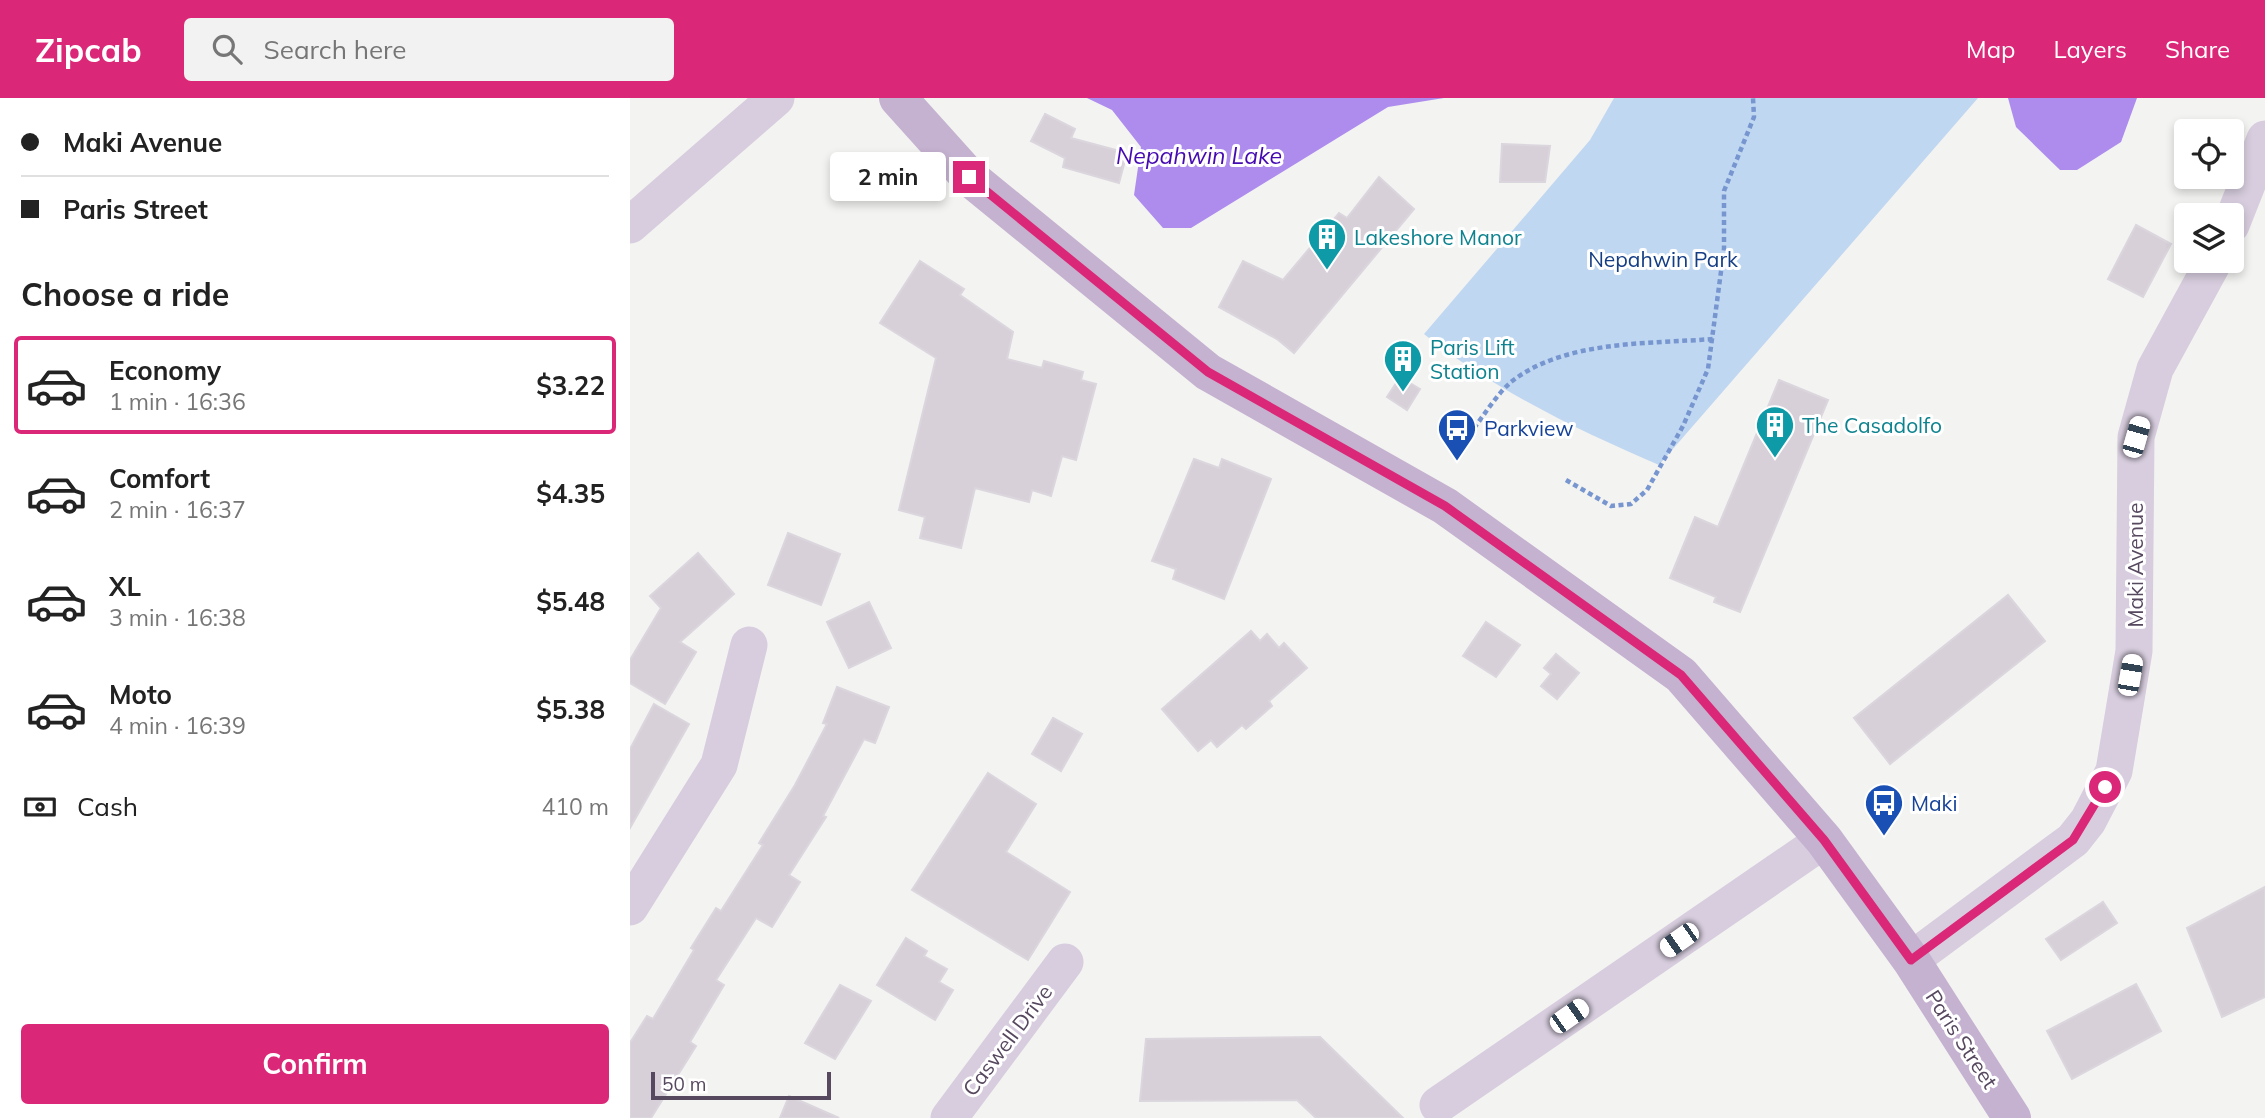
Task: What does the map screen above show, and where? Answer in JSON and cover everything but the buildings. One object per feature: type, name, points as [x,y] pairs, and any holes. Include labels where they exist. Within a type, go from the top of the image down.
[{"type":"main road","name":"Paris Street","points":[[898,98],[969,177],[1208,372],[1445,506],[1681,675],[1824,840],[1911,960],[2012,1118]]},
{"type":"street","points":[[630,225],[776,98]]},
{"type":"street","points":[[2240,203],[2265,139]]},
{"type":"street","name":"Maki Avenue","points":[[1911,960],[2073,840],[2088,821],[2114,771],[2134,651],[2136,437],[2155,369],[2207,273]]},
{"type":"street","points":[[630,907],[719,765],[749,645]]},
{"type":"street","points":[[1438,1105],[1824,840]]},
{"type":"street","name":"Caswell Drive","points":[[949,1118],[1065,962]]},
{"type":"path","points":[[1566,480],[1611,506],[1631,504],[1647,490],[1683,426],[1708,369],[1724,249],[1724,191],[1754,117],[1753,98]]},
{"type":"path","points":[[1474,428],[1509,384],[1537,365],[1579,352],[1713,339]]},
{"type":"green space","name":"Nepahwin Park","points":[[1614,98],[1978,98],[1659,465],[1537,407],[1450,354],[1424,334],[1590,140]]},
{"type":"water","name":"Nepahwin Lake","points":[[1087,98],[1444,98],[1388,107],[1191,228],[1163,228],[1134,195],[1141,147],[1112,110]]},
{"type":"water","points":[[2008,98],[2137,98],[2121,142],[2077,170],[2060,170],[2016,127]]},
{"type":"place","name":"Lakeshore Manor","points":[[1327,271]]},
{"type":"place","name":"Paris Lift Station","points":[[1403,393]]},
{"type":"place","name":"The Casadolfo","points":[[1775,459]]},
{"type":"place","name":"Parkview","points":[[1457,462]]},
{"type":"place","name":"Maki","points":[[1884,837]]},
{"type":"route","points":[[969,177],[1208,372],[1445,506],[1681,675],[1824,840],[1911,960],[2073,840],[2088,821],[2105,787]]}]
